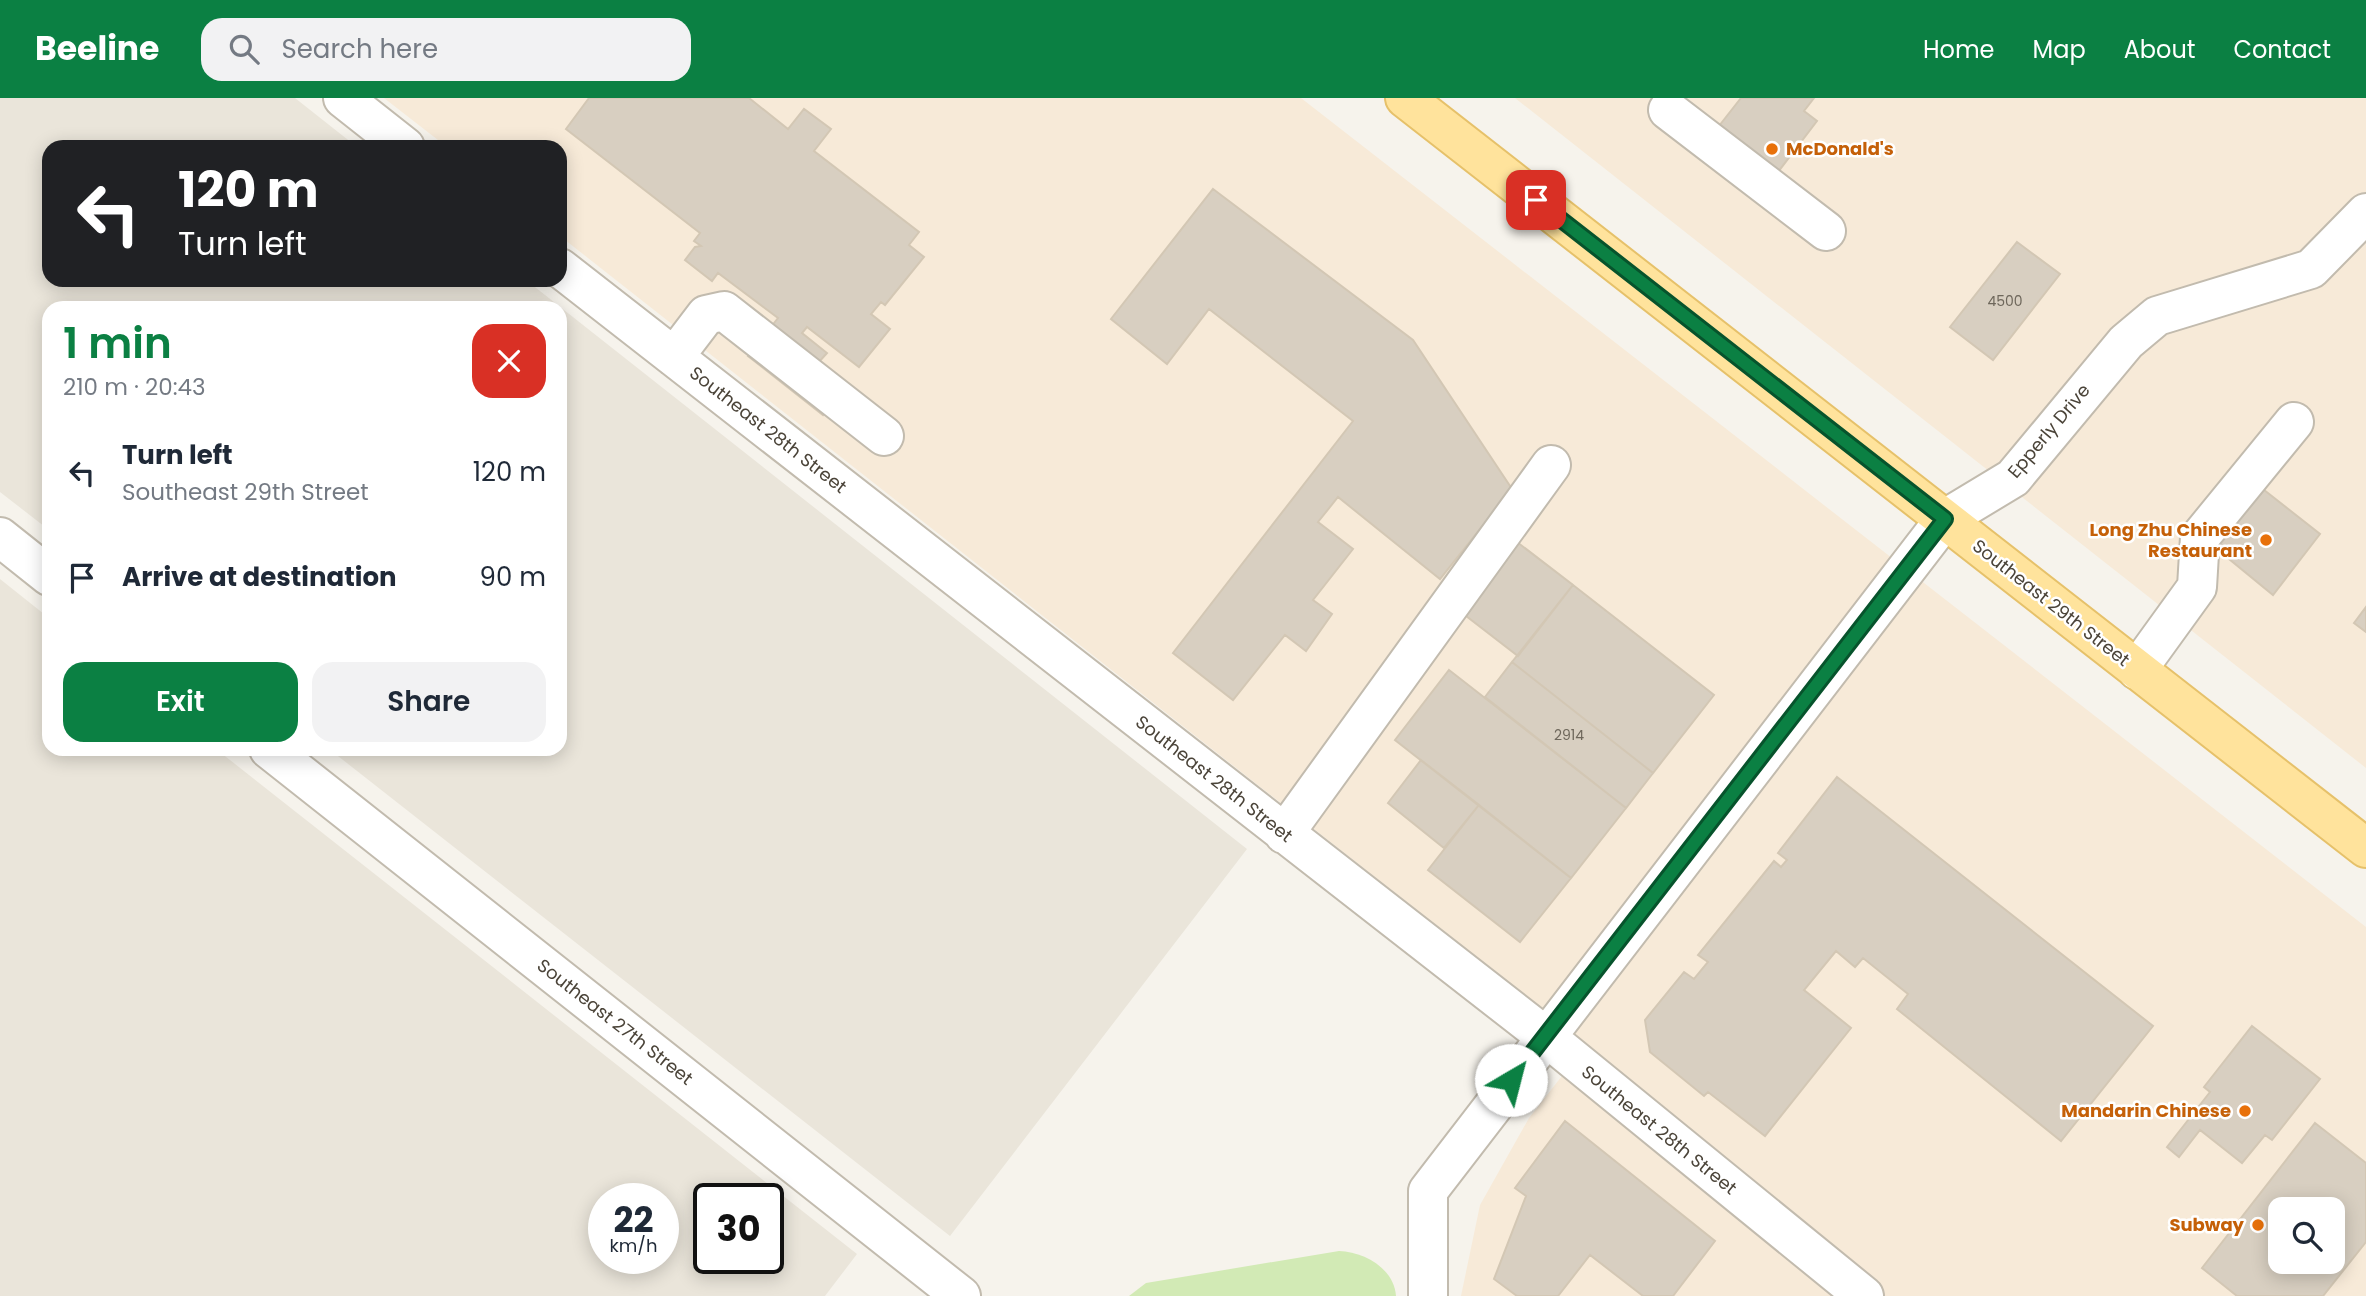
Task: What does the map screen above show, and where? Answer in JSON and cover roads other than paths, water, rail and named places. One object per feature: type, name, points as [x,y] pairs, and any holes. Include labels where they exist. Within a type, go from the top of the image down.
[{"type":"main road","name":"Southeast 29th Street","points":[[1405,98],[2366,848]]},
{"type":"street","points":[[343,98],[396,140]]},
{"type":"street","points":[[1668,110],[1826,231]]},
{"type":"street","name":"Epperly Drive","points":[[1428,1296],[1427,1191],[1945,519],[2012,478],[2110,361],[2157,316],[2311,269],[2366,213]]},
{"type":"street","name":"Southeast 28th Street","points":[[567,273],[1545,1036],[1864,1296]]},
{"type":"street","points":[[674,357],[706,315],[723,311],[884,436]]},
{"type":"street","points":[[2137,670],[2197,587],[2200,537],[2294,422]]},
{"type":"street","points":[[1284,834],[1551,465]]},
{"type":"street","points":[[0,537],[42,570]]},
{"type":"street","name":"Southeast 27th Street","points":[[277,756],[961,1296]]},
{"type":"place","name":"McDonald's","points":[[1772,149]]},
{"type":"place","name":"Long Zhu Chinese Restaurant","points":[[2266,540]]},
{"type":"place","name":"Mandarin Chinese","points":[[2245,1111]]},
{"type":"place","name":"Subway","points":[[2258,1225]]}]
